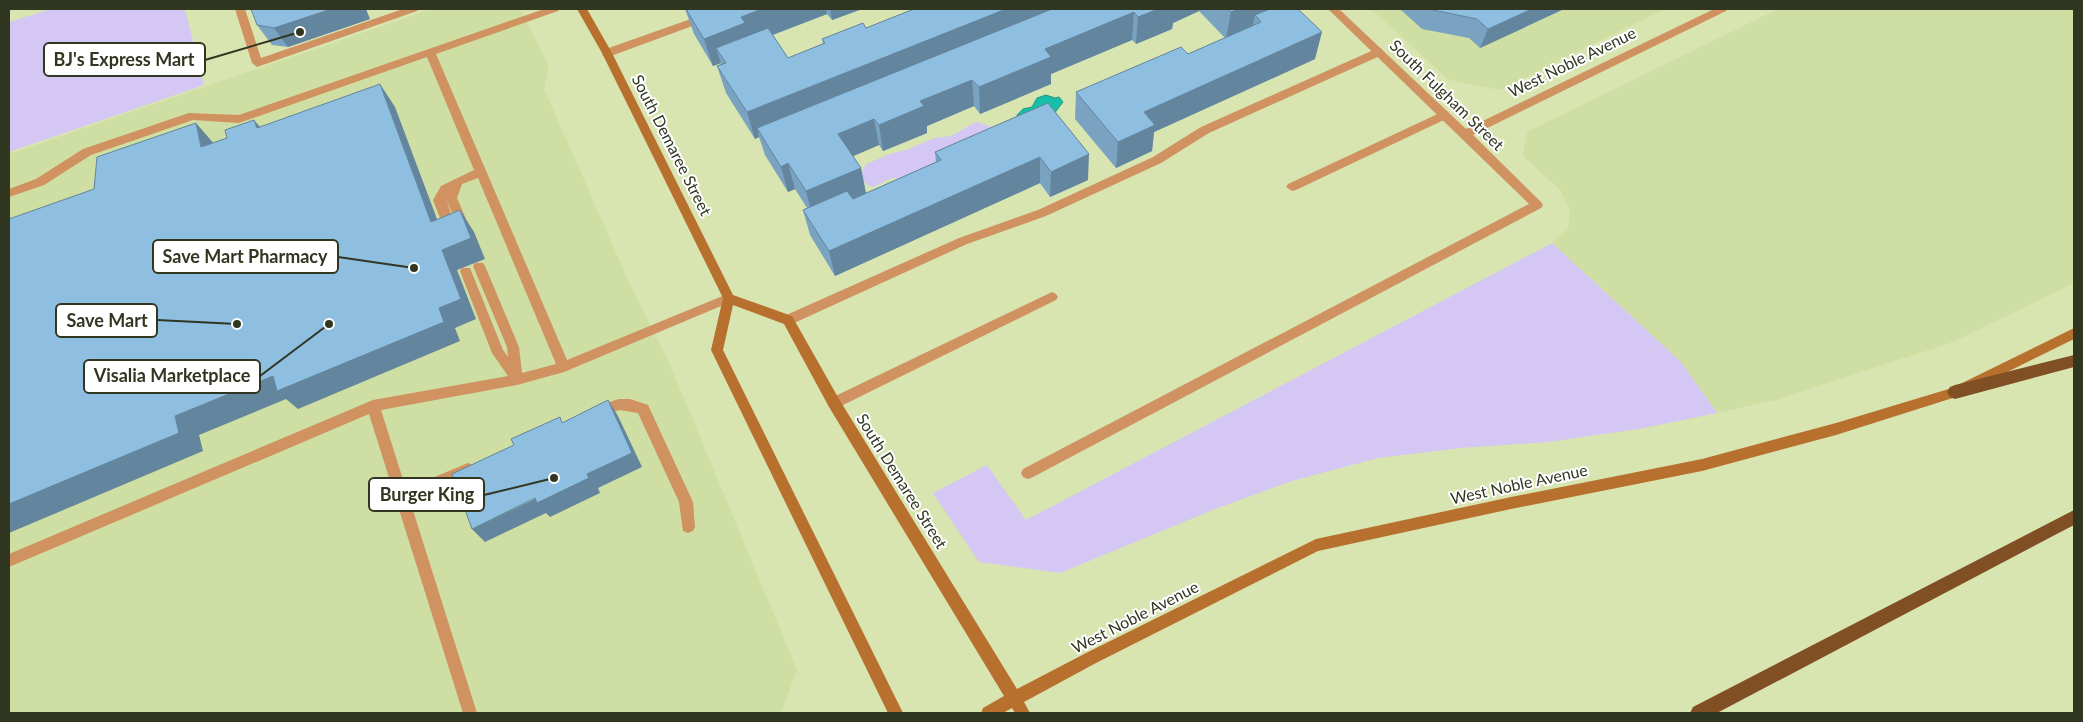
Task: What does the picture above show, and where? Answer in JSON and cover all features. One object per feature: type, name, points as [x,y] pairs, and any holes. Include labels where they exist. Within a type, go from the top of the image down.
[{"type":"highway","points":[[1955,392],[2074,361]]},
{"type":"highway","points":[[1700,713],[2074,517]]},
{"type":"main road","name":"South Demaree Street","points":[[582,9],[607,53],[729,298]]},
{"type":"main road","points":[[788,320],[729,298],[717,350],[896,713]]},
{"type":"main road","name":"South Demaree Street","points":[[788,320],[834,403],[1023,713]]},
{"type":"main road","name":"West Noble Avenue","points":[[988,713],[1091,658],[1316,545],[1702,464],[1836,429],[1955,392],[2074,333]]},
{"type":"street","points":[[240,9],[257,63],[413,9]]},
{"type":"street","points":[[9,194],[40,182],[87,152],[193,116],[239,119],[554,9]]},
{"type":"street","points":[[607,53],[729,9]]},
{"type":"street","name":"South Fulgham Street","points":[[1028,473],[1537,205],[1333,9]]},
{"type":"street","name":"West Noble Avenue","points":[[1464,134],[1722,9]]},
{"type":"street","points":[[788,320],[963,241],[1042,213],[1078,197],[1157,160],[1205,130],[1378,52]]},
{"type":"street","points":[[430,53],[564,367]]},
{"type":"street","points":[[1292,187],[1444,115]]},
{"type":"street","points":[[454,238],[438,200],[445,189],[458,181],[480,172]]},
{"type":"street","points":[[458,181],[451,198],[466,233]]},
{"type":"street","points":[[479,266],[513,348],[517,380]]},
{"type":"street","points":[[466,271],[498,353],[517,380]]},
{"type":"street","points":[[834,403],[1052,297]]},
{"type":"street","points":[[9,561],[373,406],[517,380],[564,367],[729,298]]},
{"type":"street","points":[[584,417],[611,405],[629,403],[643,409],[686,502],[688,527]]},
{"type":"street","points":[[373,406],[470,713]]},
{"type":"street","points":[[403,497],[484,461]]},
{"type":"shaded area","points":[[51,9],[185,9],[204,85],[9,152],[9,22]]},
{"type":"shaded area","points":[[432,9],[520,9],[549,66],[544,89],[629,282],[671,367],[797,670],[781,713],[9,713],[9,154]]},
{"type":"shaded area","points":[[1371,9],[1665,9],[1500,90],[1449,80]]},
{"type":"shaded area","points":[[1778,9],[2074,9],[2074,283],[1953,342],[1776,400],[1717,413],[1681,362],[1552,243],[1568,229],[1570,210],[1560,190],[1523,156],[1527,132]]},
{"type":"shaded area","points":[[976,122],[990,126],[996,134],[903,179],[892,178],[873,187],[867,185],[860,176],[866,164],[934,138],[951,136]]},
{"type":"shaded area","points":[[1552,243],[1681,362],[1717,413],[1639,429],[1548,442],[1461,448],[1378,458],[1292,481],[1215,509],[1060,573],[979,562],[933,493],[987,465],[1026,520]]},
{"type":"water","points":[[1046,95],[1055,98],[1059,97],[1063,102],[1053,115],[1018,120],[1017,115],[1023,109],[1032,107],[1037,98]]},
{"type":"building","points":[[251,9],[331,9],[274,28],[257,25]]},
{"type":"building","points":[[686,9],[762,9],[741,17],[745,23],[704,39]]},
{"type":"building","points":[[914,9],[1006,9],[747,112],[717,66],[726,63],[716,48],[768,28],[788,58],[825,43],[822,39],[863,23],[866,28]]},
{"type":"building","points":[[1052,9],[1158,9],[1138,17],[1134,12],[1045,49],[1051,57],[979,87],[972,80],[920,101],[924,106],[879,125],[874,119],[838,134],[861,168],[806,191],[788,163],[781,167],[757,128]]},
{"type":"building","points":[[1270,9],[1298,9],[1322,32],[1144,112],[1155,125],[1118,142],[1076,92],[1181,47],[1188,54],[1261,22],[1255,15]]},
{"type":"building","points":[[1428,9],[1532,9],[1488,29],[1477,19]]},
{"type":"building","points":[[380,84],[431,222],[460,210],[471,238],[442,250],[461,299],[439,308],[444,322],[277,391],[273,376],[175,416],[179,433],[9,504],[9,219],[94,189],[97,157],[196,123],[201,147],[227,138],[225,130],[254,120],[257,128]]},
{"type":"building","points":[[1048,103],[1089,154],[1051,172],[1040,157],[829,251],[803,210],[847,191],[853,199],[941,160],[935,152]]},
{"type":"building","points":[[608,400],[632,453],[587,474],[589,478],[537,503],[535,498],[472,529],[452,474],[514,445],[511,439],[560,417],[562,423]]},
{"type":"place","name":"BJ's Express Mart","points":[[300,32]]},
{"type":"place","name":"Save Mart Pharmacy","points":[[414,268]]},
{"type":"place","name":"Save Mart","points":[[237,324]]},
{"type":"place","name":"Visalia Marketplace","points":[[329,324]]},
{"type":"place","name":"Burger King","points":[[554,478]]}]
